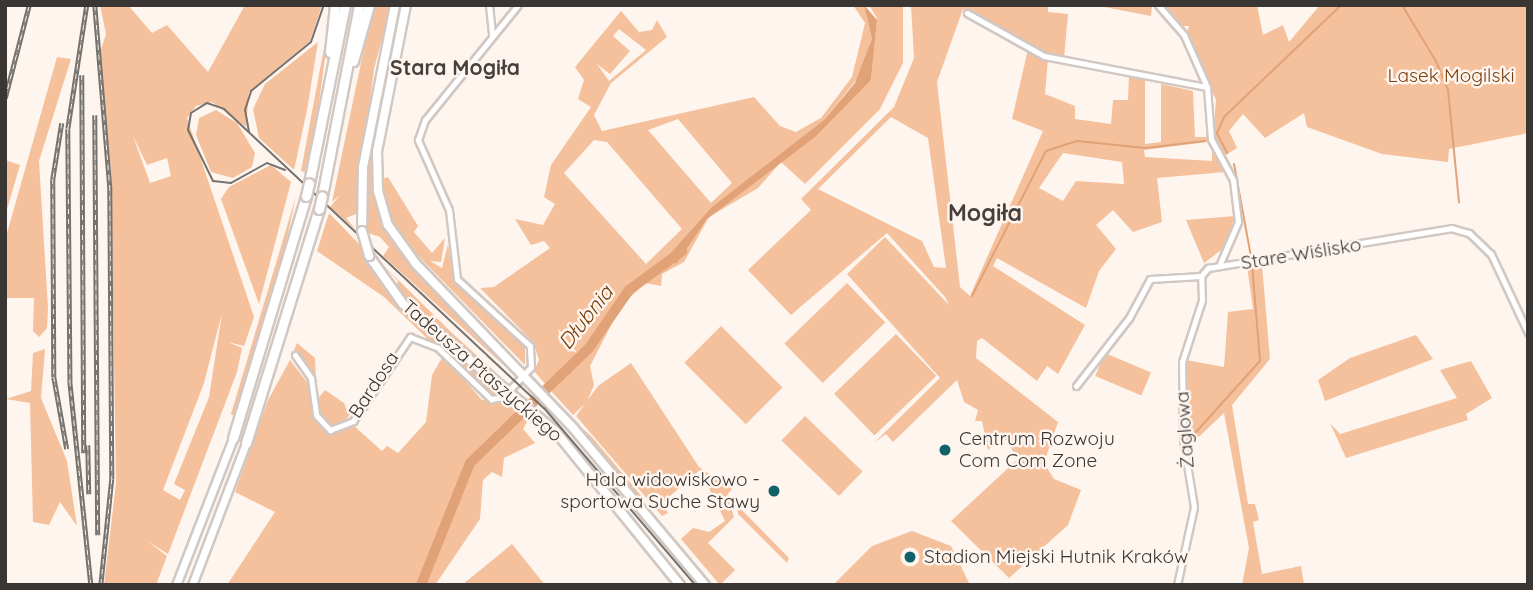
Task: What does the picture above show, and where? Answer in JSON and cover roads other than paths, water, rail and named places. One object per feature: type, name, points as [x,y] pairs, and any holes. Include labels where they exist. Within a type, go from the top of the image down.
[{"type":"highway","points":[[325,102],[335,5]]},
{"type":"highway","points":[[233,438],[306,196],[345,5]]},
{"type":"highway","points":[[246,443],[319,209],[359,5]]},
{"type":"highway","points":[[344,89],[369,5]]},
{"type":"main road","name":"Tadeusza Ptaszyckiego","points":[[395,5],[363,167],[362,231],[369,256],[403,304],[533,411],[620,510],[681,585]]},
{"type":"main road","name":"Tadeusza Ptaszyckiego","points":[[406,5],[378,136],[382,208],[410,257],[545,398],[705,585]]},
{"type":"main road","points":[[176,585],[233,438]]},
{"type":"main road","points":[[192,585],[246,443]]},
{"type":"main road","points":[[620,510],[623,497],[635,501]]},
{"type":"street","points":[[489,5],[492,36]]},
{"type":"street","points":[[510,390],[534,361],[532,349],[460,284],[450,239],[449,210],[421,156],[419,132],[517,5]]},
{"type":"street","points":[[1158,5],[1184,36],[1207,88],[1211,139],[1230,172],[1238,211],[1219,266]]},
{"type":"street","points":[[967,13],[1044,56],[1207,88]]},
{"type":"street","name":"Stare Wiślisko","points":[[1076,386],[1129,318],[1150,279],[1201,276],[1219,266],[1459,228],[1491,254],[1528,333]]},
{"type":"street","name":"Żaglowa","points":[[1177,585],[1194,507],[1183,440],[1182,362],[1202,300],[1201,276]]},
{"type":"street","name":"Bardosa","points":[[295,355],[311,378],[319,422],[336,429],[355,418],[403,340],[417,336],[444,353],[483,395],[497,399],[510,390]]},
{"type":"waterway","points":[[1227,153],[1217,133],[1224,117],[1341,5]]},
{"type":"waterway","points":[[1402,5],[1434,58]]},
{"type":"waterway","points":[[1435,59],[1448,90],[1459,202]]},
{"type":"waterway","points":[[972,296],[1046,151],[1077,141],[1146,148],[1205,141]]},
{"type":"waterway","points":[[1234,164],[1251,257]]},
{"type":"waterway","name":"Dłubnia","points":[[421,585],[470,463],[589,348],[629,290],[682,251]]},
{"type":"waterway","points":[[1187,442],[1260,361],[1252,263]]},
{"type":"tram line","points":[[249,132],[245,110],[251,91],[311,42],[324,5]]},
{"type":"tram line","points":[[285,170],[267,163],[231,183],[213,181],[188,130],[191,113],[207,103],[224,109],[544,408],[695,585]]},
{"type":"railway","points":[[5,98],[29,5]]},
{"type":"railway","points":[[87,5],[68,129],[70,381],[91,585]]},
{"type":"railway","points":[[95,5],[110,186],[112,479],[101,585]]},
{"type":"railway","points":[[82,75],[84,453]]},
{"type":"railway","points":[[95,115],[98,535]]},
{"type":"railway","points":[[62,123],[53,179],[54,377],[67,449]]},
{"type":"railway","points":[[88,445],[89,494]]},
{"type":"place","name":"Centrum Rozwoju Com Com Zone","points":[[945,450]]},
{"type":"place","name":"Hala widowiskowo - sportowa Suche Stawy","points":[[774,491]]},
{"type":"place","name":"Stadion Miejski Hutnik Kraków","points":[[910,557]]},
{"type":"district","name":"Stara Mogiła","points":[[455,67]]},
{"type":"district","name":"Mogiła","points":[[985,213]]},
{"type":"park label","name":"Lasek Mogilski","points":[[1451,76]]}]
